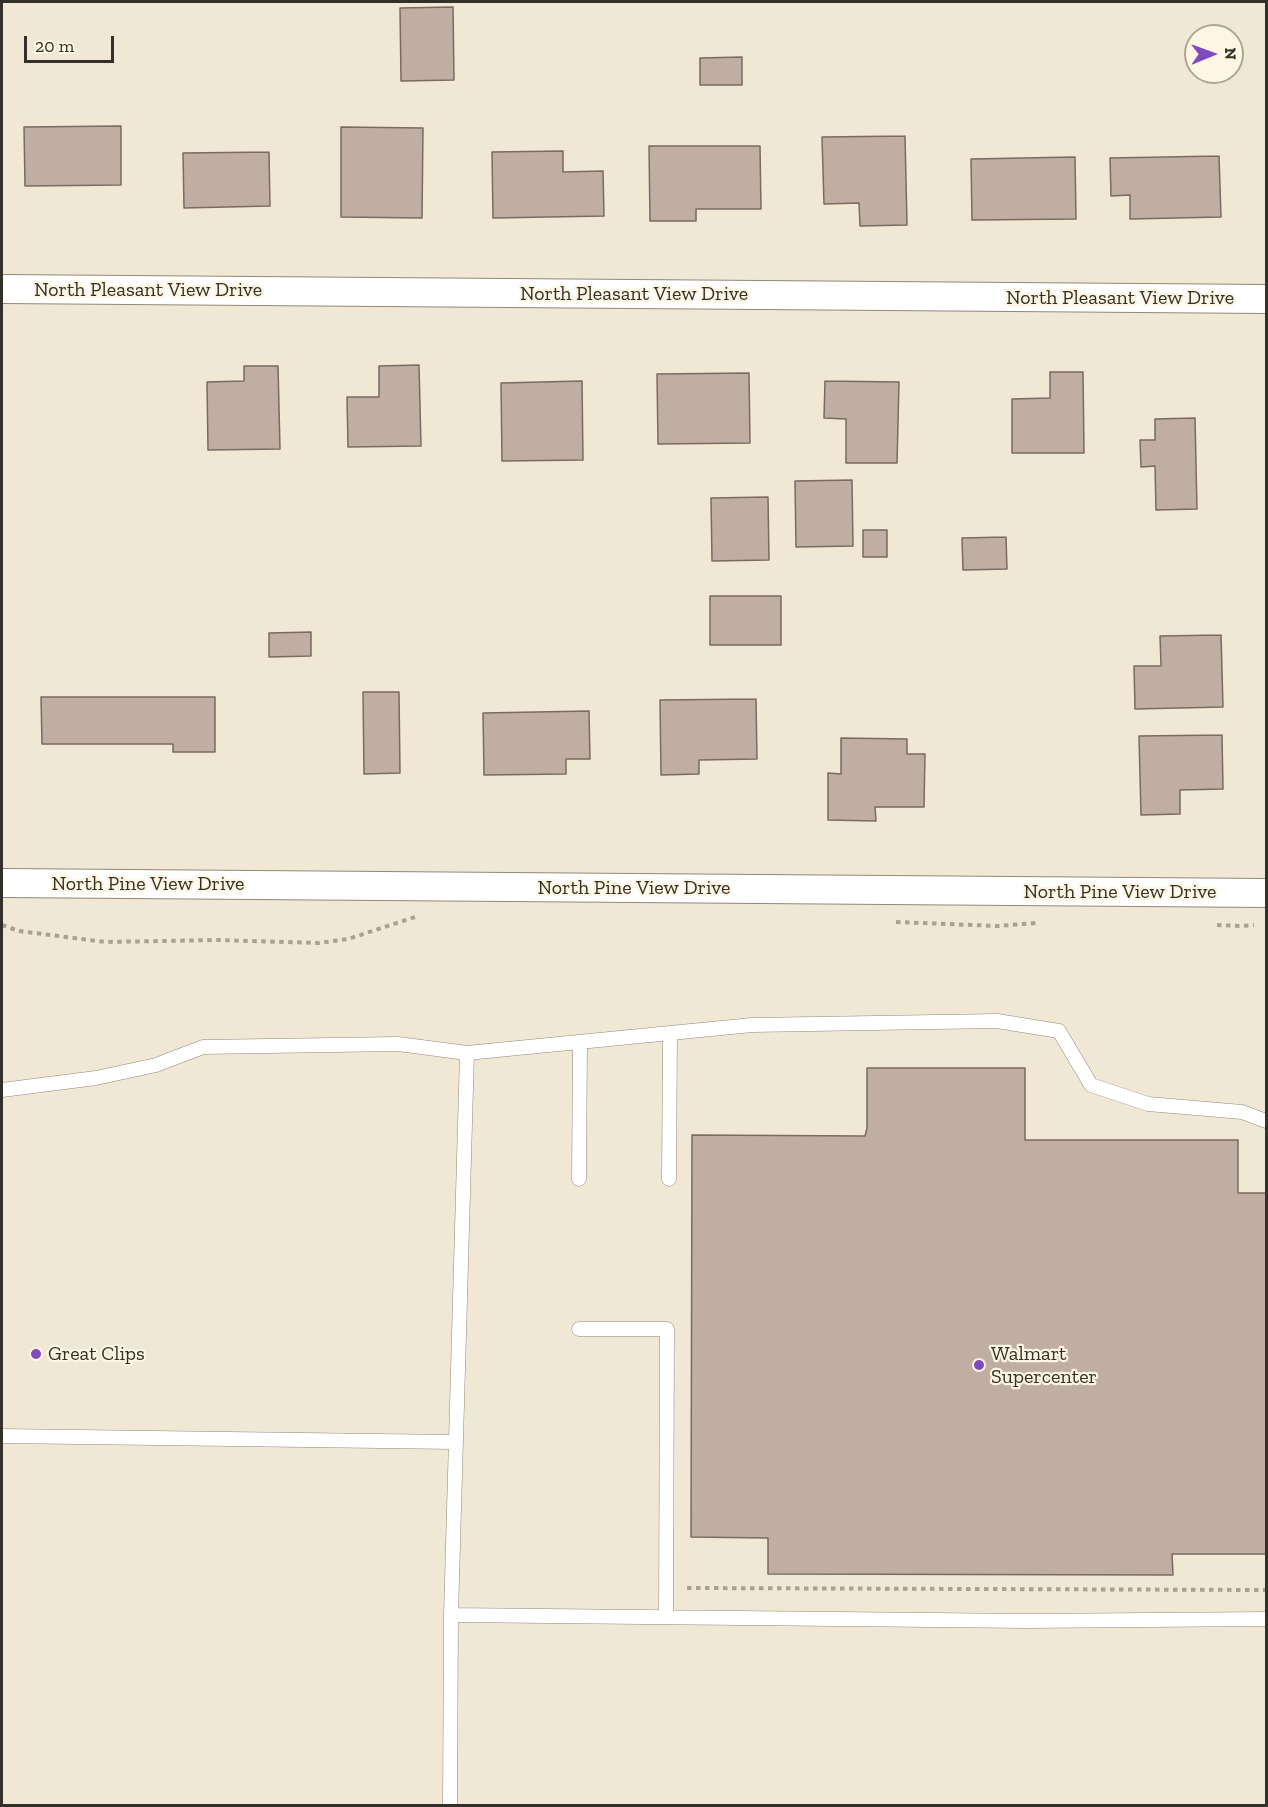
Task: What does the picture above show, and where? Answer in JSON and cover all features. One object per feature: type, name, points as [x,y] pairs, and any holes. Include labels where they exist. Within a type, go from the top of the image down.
[{"type":"street","name":"North Pleasant View Drive","points":[[2,289],[1266,299]]},
{"type":"street","name":"North Pine View Drive","points":[[2,883],[1266,893]]},
{"type":"lane","points":[[2,1090],[96,1078],[146,1068],[203,1047],[398,1044],[467,1053],[752,1025],[997,1021],[1059,1032],[1091,1085],[1148,1104],[1242,1112],[1266,1121]]},
{"type":"lane","points":[[669,1179],[670,1033]]},
{"type":"lane","points":[[579,1179],[580,1042]]},
{"type":"lane","points":[[450,1806],[451,1615],[467,1053]]},
{"type":"lane","points":[[579,1329],[667,1329],[666,1617]]},
{"type":"lane","points":[[2,1436],[455,1442]]},
{"type":"lane","points":[[451,1615],[1017,1621],[1266,1619]]},
{"type":"path","points":[[2,925],[19,931],[105,942],[218,940],[319,943],[348,939],[423,914]]},
{"type":"path","points":[[891,922],[998,926],[1039,923]]},
{"type":"path","points":[[1207,924],[1241,926],[1258,924]]},
{"type":"path","points":[[684,1588],[1266,1590]]},
{"type":"building","points":[[453,7],[454,80],[401,81],[400,8]]},
{"type":"building","points":[[742,57],[742,85],[700,85],[700,58]]},
{"type":"building","points":[[121,126],[121,185],[25,186],[24,127]]},
{"type":"building","points":[[341,127],[423,128],[422,218],[341,217]]},
{"type":"building","points":[[905,136],[907,225],[860,226],[859,203],[824,204],[822,137]]},
{"type":"building","points":[[649,146],[760,146],[761,209],[696,209],[696,221],[650,221]]},
{"type":"building","points":[[563,151],[563,172],[603,171],[604,216],[493,218],[492,152]]},
{"type":"building","points":[[269,152],[270,206],[184,208],[183,153]]},
{"type":"building","points":[[1219,156],[1221,217],[1130,219],[1130,195],[1111,196],[1110,158]]},
{"type":"building","points":[[1075,157],[1076,219],[972,220],[971,159]]},
{"type":"building","points":[[419,365],[421,446],[348,447],[347,397],[379,397],[379,366]]},
{"type":"building","points":[[244,366],[278,366],[280,449],[208,450],[207,382],[244,381]]},
{"type":"building","points":[[1050,372],[1083,372],[1084,453],[1012,453],[1012,399],[1050,398]]},
{"type":"building","points":[[749,373],[750,443],[658,444],[657,374]]},
{"type":"building","points":[[582,381],[583,460],[502,461],[501,383]]},
{"type":"building","points":[[825,381],[899,382],[897,463],[846,463],[846,419],[824,418]]},
{"type":"building","points":[[1195,418],[1197,509],[1156,510],[1155,466],[1141,467],[1140,440],[1155,440],[1155,419]]},
{"type":"building","points":[[852,480],[853,546],[796,547],[795,481]]},
{"type":"building","points":[[768,497],[769,560],[712,561],[711,498]]},
{"type":"building","points":[[863,530],[887,530],[887,557],[863,557]]},
{"type":"building","points":[[1006,537],[1007,569],[963,570],[962,538]]},
{"type":"building","points":[[710,596],[781,596],[781,645],[710,645]]},
{"type":"building","points":[[311,632],[311,656],[269,657],[269,633]]},
{"type":"building","points":[[1221,635],[1223,707],[1135,709],[1134,666],[1161,666],[1160,636]]},
{"type":"building","points":[[363,692],[399,692],[400,773],[364,774]]},
{"type":"building","points":[[41,697],[215,697],[215,752],[173,752],[173,744],[42,744]]},
{"type":"building","points":[[756,699],[757,759],[699,760],[699,774],[661,775],[660,700]]},
{"type":"building","points":[[589,711],[590,759],[566,759],[566,774],[484,775],[483,713]]},
{"type":"building","points":[[1222,735],[1223,789],[1180,790],[1180,814],[1141,815],[1139,736]]},
{"type":"building","points":[[841,738],[907,739],[907,754],[925,754],[924,807],[875,807],[876,821],[828,820],[828,773],[841,774]]},
{"type":"building","name":"Walmart Supercenter","points":[[867,1068],[1025,1068],[1025,1140],[1238,1140],[1238,1193],[1266,1193],[1266,1554],[1172,1554],[1173,1575],[768,1574],[768,1538],[691,1537],[692,1135],[865,1136]]},
{"type":"place","name":"Great Clips","points":[[36,1354]]},
{"type":"place","name":"Walmart Supercenter","points":[[979,1365]]}]
